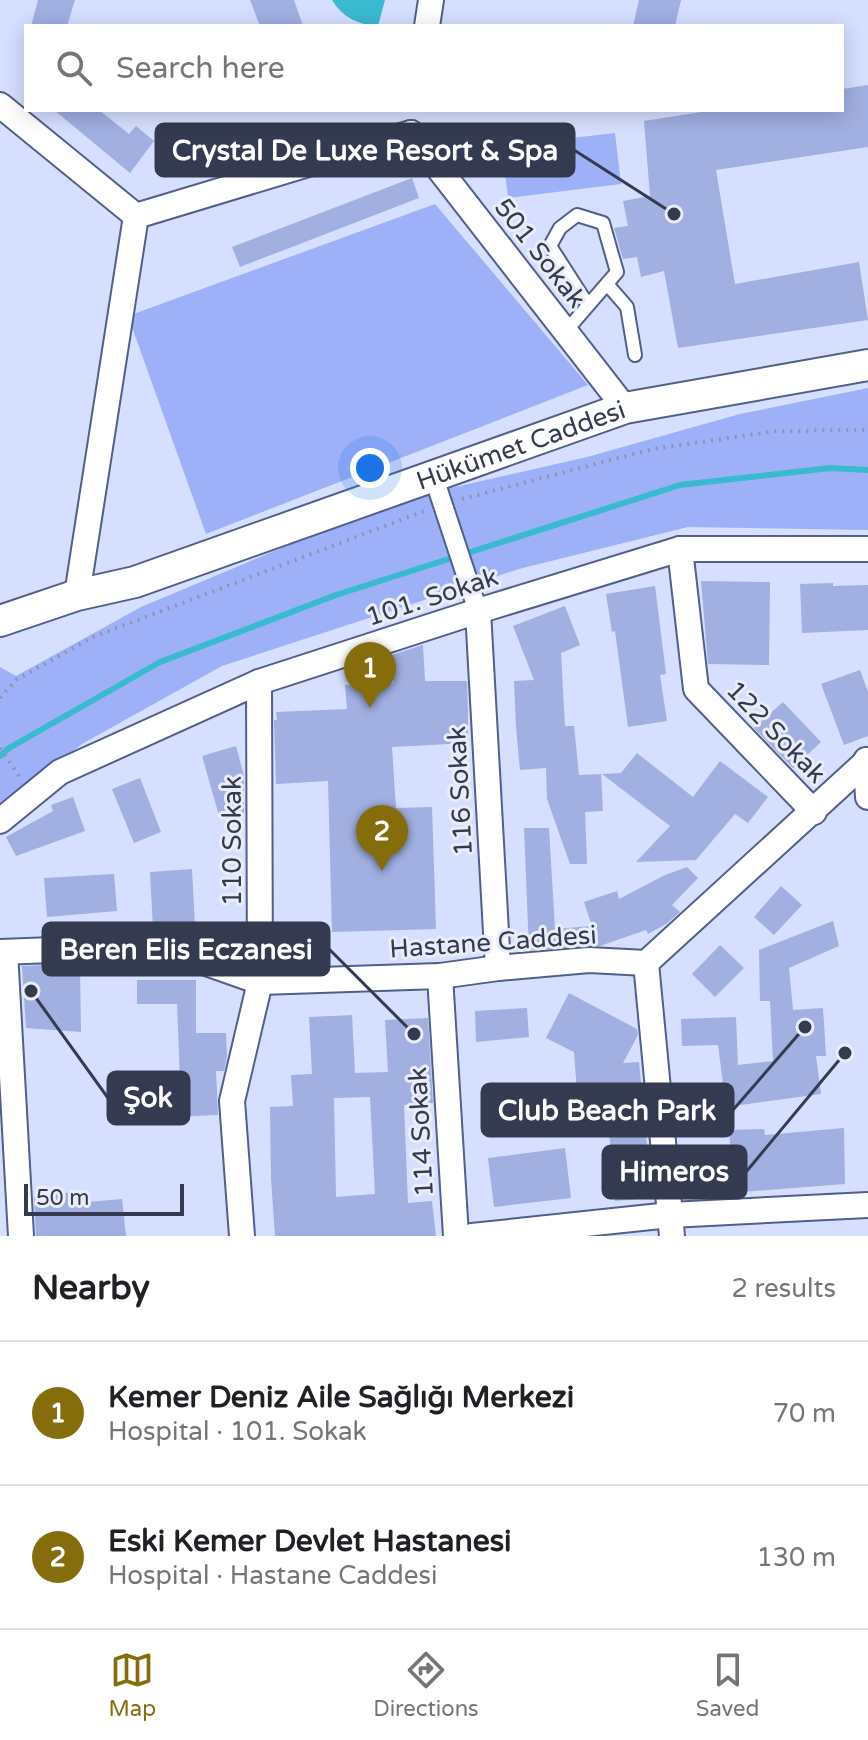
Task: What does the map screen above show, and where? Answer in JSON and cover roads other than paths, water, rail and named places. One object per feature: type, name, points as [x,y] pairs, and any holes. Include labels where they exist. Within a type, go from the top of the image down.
[{"type":"street","points":[[427,24],[431,0]]},
{"type":"street","points":[[0,105],[136,216]]},
{"type":"street","points":[[136,216],[413,121]]},
{"type":"street","name":"501 Sokak","points":[[413,121],[625,408]]},
{"type":"street","points":[[77,595],[136,216]]},
{"type":"street","name":"Hükümet Caddesi","points":[[0,621],[77,595],[135,582],[625,408],[868,365]]},
{"type":"street","points":[[433,475],[478,611]]},
{"type":"street","name":"101. Sokak","points":[[0,821],[60,772],[259,682],[478,611],[680,549],[868,549]]},
{"type":"street","name":"122 Sokak","points":[[680,549],[696,689],[814,812]]},
{"type":"street","name":"116 Sokak","points":[[478,611],[498,968]]},
{"type":"street","name":"110 Sokak","points":[[242,1236],[232,1101],[260,982],[259,682]]},
{"type":"street","points":[[671,1226],[646,963],[814,812],[867,760]]},
{"type":"street","points":[[867,760],[868,797]]},
{"type":"street","name":"Hastane Caddesi","points":[[3,952],[158,946],[260,982],[440,976],[589,960],[646,963]]},
{"type":"street","points":[[3,952],[21,1236]]},
{"type":"street","name":"114 Sokak","points":[[440,976],[456,1236]]},
{"type":"street","points":[[472,1236],[671,1226],[868,1205]]},
{"type":"lane","points":[[566,331],[617,272],[603,223],[577,215],[560,228],[550,246],[588,305]]},
{"type":"lane","points":[[607,284],[627,307],[635,355]]},
{"type":"waterway","points":[[0,756],[160,662],[336,595],[680,485],[830,468],[868,470]]},
{"type":"place","name":"Crystal De Luxe Resort & Spa","points":[[674,214]]},
{"type":"place","name":"Kemer Deniz Aile Sağlığı Merkezi","points":[[370,708]]},
{"type":"place","name":"Eski Kemer Devlet Hastanesi","points":[[382,871]]},
{"type":"place","name":"Şok","points":[[31,991]]},
{"type":"place","name":"Club Beach Park","points":[[805,1027]]},
{"type":"place","name":"Beren Elis Eczanesi","points":[[414,1034]]},
{"type":"place","name":"Himeros","points":[[845,1053]]}]
